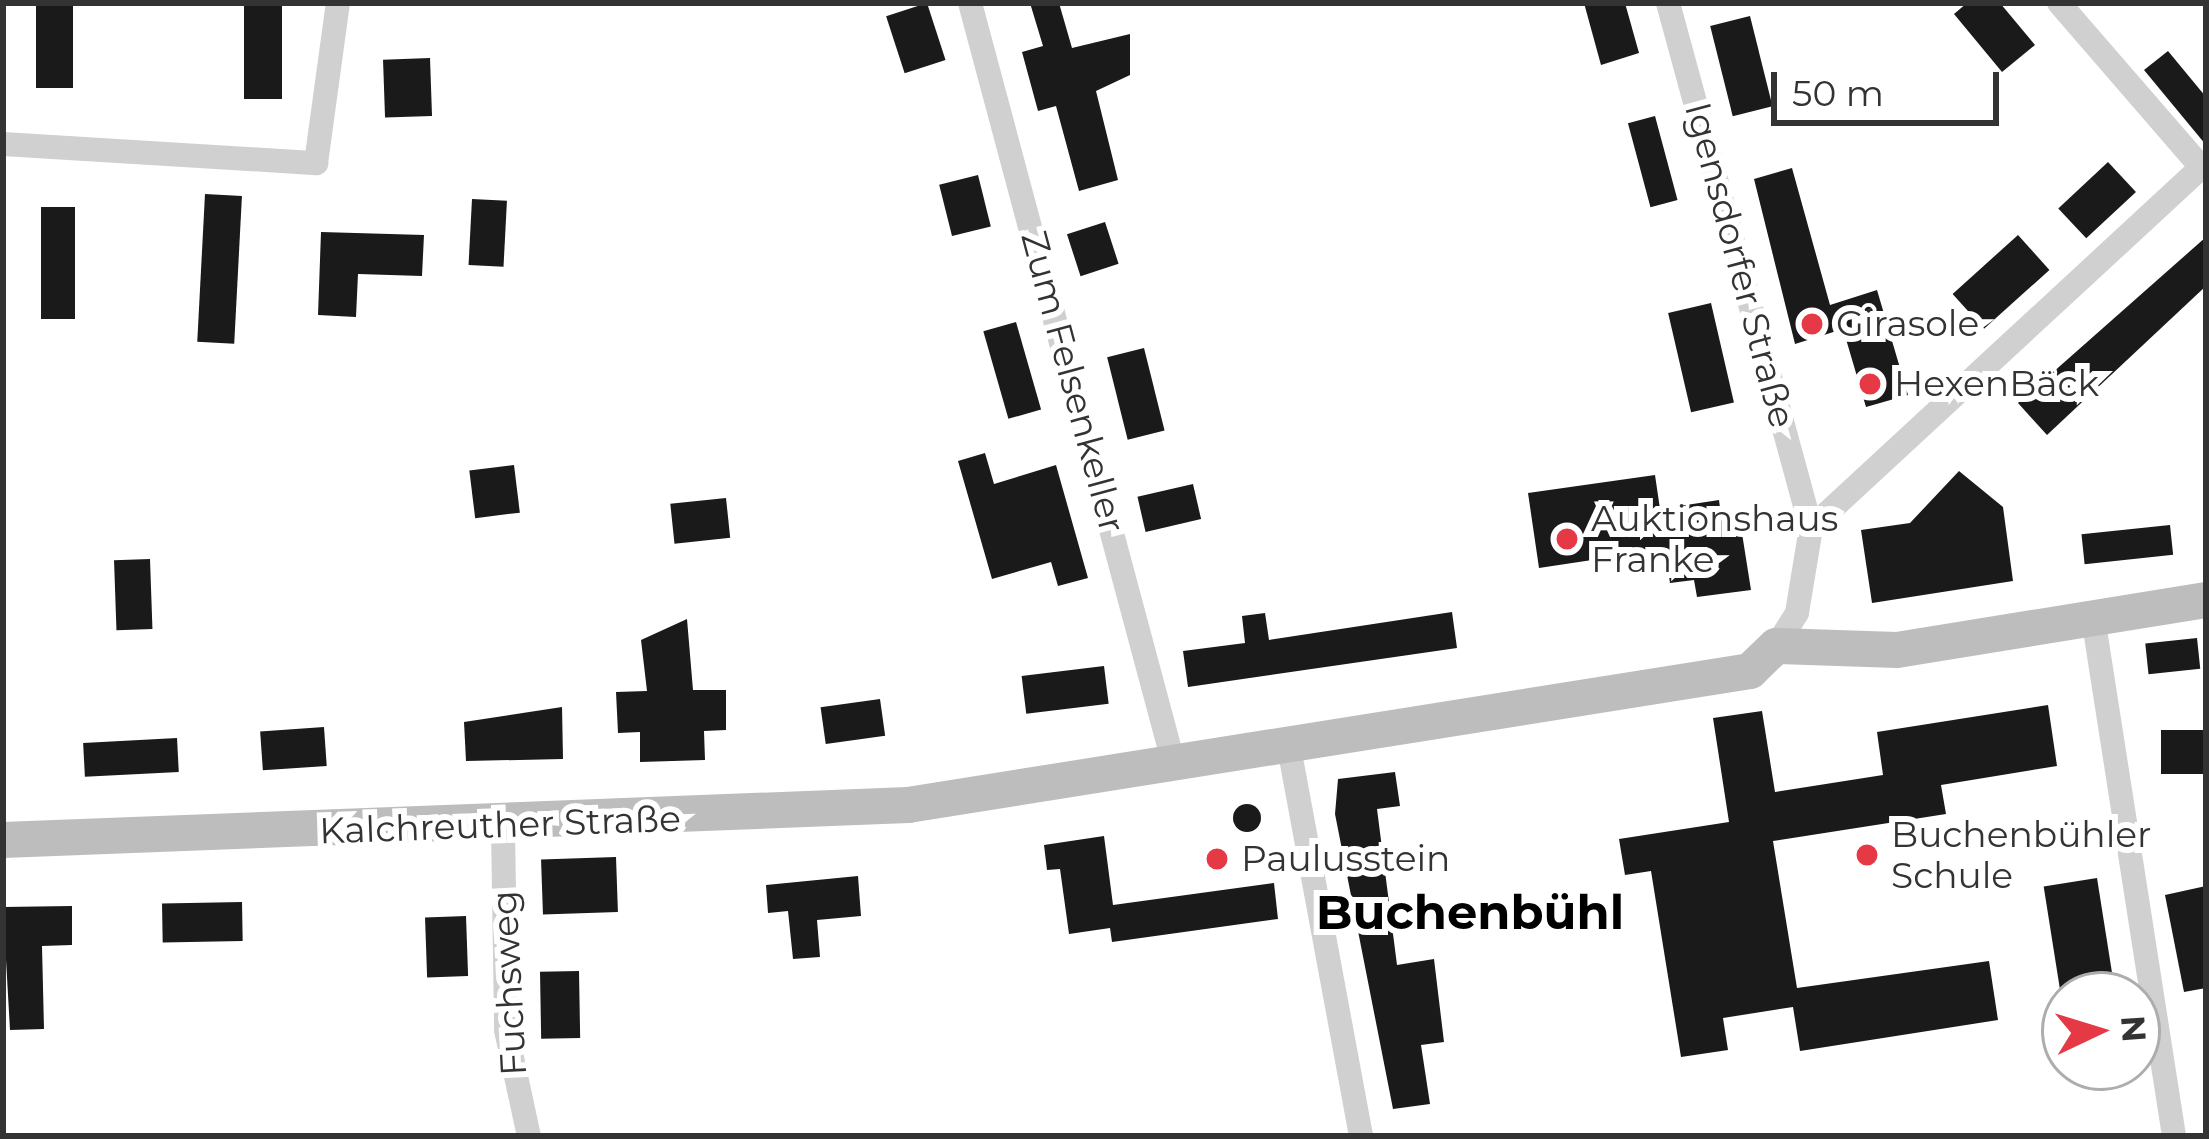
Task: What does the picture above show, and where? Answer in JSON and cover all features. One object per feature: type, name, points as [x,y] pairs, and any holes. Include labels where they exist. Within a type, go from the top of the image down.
[{"type":"street","points":[[3,144],[316,164],[338,3]]},
{"type":"street","name":"Zum Felsenkeller","points":[[970,3],[1173,761]]},
{"type":"street","name":"Igensdorfer Straße","points":[[1667,3],[1811,528]]},
{"type":"street","points":[[1776,646],[1797,613],[1811,528],[2204,165],[2059,3]]},
{"type":"street","points":[[1776,646],[1897,650],[2206,600]]},
{"type":"street","points":[[2093,617],[2174,1136]]},
{"type":"street","name":"Kalchreuther Straße","points":[[3,840],[503,828],[826,813],[1750,671],[1776,646]]},
{"type":"street","points":[[1288,742],[1360,1136]]},
{"type":"street","name":"Fuchsweg","points":[[503,828],[506,1030],[529,1136]]},
{"type":"building","points":[[36,3],[73,3],[73,88],[36,88]]},
{"type":"building","points":[[244,3],[282,3],[282,99],[244,99]]},
{"type":"building","points":[[927,3],[946,60],[905,73],[886,16]]},
{"type":"building","points":[[1030,3],[1059,3],[1072,48],[1130,34],[1130,75],[1096,91],[1118,180],[1079,191],[1056,106],[1038,111],[1022,52],[1043,46]]},
{"type":"building","points":[[1584,3],[1625,3],[1639,53],[1601,65]]},
{"type":"building","points":[[1967,3],[2000,3],[2035,45],[2002,72],[1954,14]]},
{"type":"building","points":[[1750,16],[1772,106],[1733,116],[1710,26]]},
{"type":"building","points":[[2168,51],[2206,97],[2206,145],[2144,70]]},
{"type":"building","points":[[430,58],[432,116],[385,118],[383,60]]},
{"type":"building","points":[[1655,116],[1678,200],[1650,207],[1628,123]]},
{"type":"building","points":[[2108,162],[2136,192],[2086,238],[2058,208]]},
{"type":"building","points":[[1792,168],[1830,305],[1877,290],[1908,395],[1866,407],[1843,329],[1795,344],[1754,179]]},
{"type":"building","points":[[978,175],[991,226],[952,236],[939,185]]},
{"type":"building","points":[[205,194],[242,196],[234,344],[197,342]]},
{"type":"building","points":[[472,199],[507,201],[503,267],[469,265]]},
{"type":"building","points":[[41,207],[75,207],[75,319],[41,319]]},
{"type":"building","points":[[1105,222],[1119,264],[1081,276],[1067,234]]},
{"type":"building","points":[[321,232],[424,235],[422,276],[358,274],[356,317],[318,315]]},
{"type":"building","points":[[2018,235],[2049,270],[1984,329],[1953,294]]},
{"type":"building","points":[[2206,237],[2206,286],[2047,435],[2018,403]]},
{"type":"building","points":[[1711,303],[1734,402],[1691,412],[1668,313]]},
{"type":"building","points":[[1016,322],[1041,409],[1008,419],[983,331]]},
{"type":"building","points":[[1144,348],[1165,430],[1128,440],[1107,357]]},
{"type":"building","points":[[985,453],[994,484],[1056,465],[1088,578],[1058,586],[1051,562],[992,579],[958,461]]},
{"type":"building","points":[[514,465],[520,513],[475,518],[469,470]]},
{"type":"building","points":[[1959,471],[2003,507],[2013,581],[1872,603],[1861,530],[1910,523]]},
{"type":"building","points":[[1655,475],[1660,509],[1719,500],[1723,530],[1741,527],[1751,590],[1697,597],[1694,580],[1670,583],[1665,549],[1539,568],[1528,493]]},
{"type":"building","points":[[1193,484],[1201,519],[1146,532],[1137,497]]},
{"type":"building","points":[[726,498],[730,538],[674,544],[670,504]]},
{"type":"building","points":[[2170,525],[2173,555],[2085,564],[2081,534]]},
{"type":"building","points":[[150,559],[152,629],[116,630],[114,560]]},
{"type":"building","points":[[1452,612],[1457,648],[1188,687],[1183,651],[1245,643],[1242,616],[1265,613],[1269,640]]},
{"type":"building","points":[[687,619],[693,690],[726,690],[726,730],[704,731],[705,760],[640,762],[640,732],[618,733],[616,692],[647,691],[641,640]]},
{"type":"building","points":[[2197,638],[2200,669],[2149,674],[2145,643]]},
{"type":"building","points":[[1104,666],[1109,704],[1026,714],[1022,676]]},
{"type":"building","points":[[880,699],[885,736],[826,744],[821,707]]},
{"type":"building","points":[[2048,705],[2057,766],[1941,785],[1946,814],[1773,841],[1797,988],[1989,961],[1998,1020],[1800,1051],[1793,1007],[1723,1018],[1728,1050],[1681,1057],[1651,871],[1625,875],[1619,839],[1729,822],[1713,718],[1762,711],[1775,792],[1883,775],[1877,732]]},
{"type":"building","points":[[562,707],[563,759],[466,761],[464,722]]},
{"type":"building","points":[[324,727],[327,766],[263,770],[260,731]]},
{"type":"building","points":[[2161,730],[2206,730],[2206,774],[2161,774]]},
{"type":"building","points":[[177,738],[179,772],[85,777],[83,743]]},
{"type":"building","points":[[1395,772],[1400,806],[1377,809],[1397,965],[1434,959],[1444,1042],[1421,1045],[1430,1104],[1393,1109],[1335,814],[1338,779]]},
{"type":"building","points":[[1247,804],[1257,808],[1261,818],[1257,828],[1247,832],[1237,828],[1233,818],[1237,808]]},
{"type":"building","points":[[1104,836],[1113,905],[1274,883],[1278,919],[1112,942],[1110,928],[1069,934],[1060,869],[1047,870],[1044,845]]},
{"type":"building","points":[[616,857],[618,912],[543,915],[541,860]]},
{"type":"building","points":[[858,876],[861,916],[817,920],[820,957],[793,959],[788,911],[768,913],[766,885]]},
{"type":"building","points":[[2097,878],[2112,971],[2057,971],[2044,886]]},
{"type":"building","points":[[2206,886],[2206,988],[2184,992],[2165,895]]},
{"type":"building","points":[[242,902],[243,941],[163,942],[162,903]]},
{"type":"building","points":[[72,906],[72,945],[42,946],[44,1029],[10,1030],[3,907]]},
{"type":"building","points":[[466,916],[468,976],[427,977],[425,917]]},
{"type":"building","points":[[579,971],[580,1038],[541,1039],[540,972]]},
{"type":"place","name":"Girasole","points":[[1812,324]]},
{"type":"place","name":"HexenBäck","points":[[1870,384]]},
{"type":"place","name":"Auktionshaus Franke","points":[[1567,539]]},
{"type":"place","name":"Buchenbühler Schule","points":[[1867,855]]},
{"type":"place","name":"Paulusstein","points":[[1217,859]]},
{"type":"district","name":"Buchenbühl","points":[[1470,913]]}]
